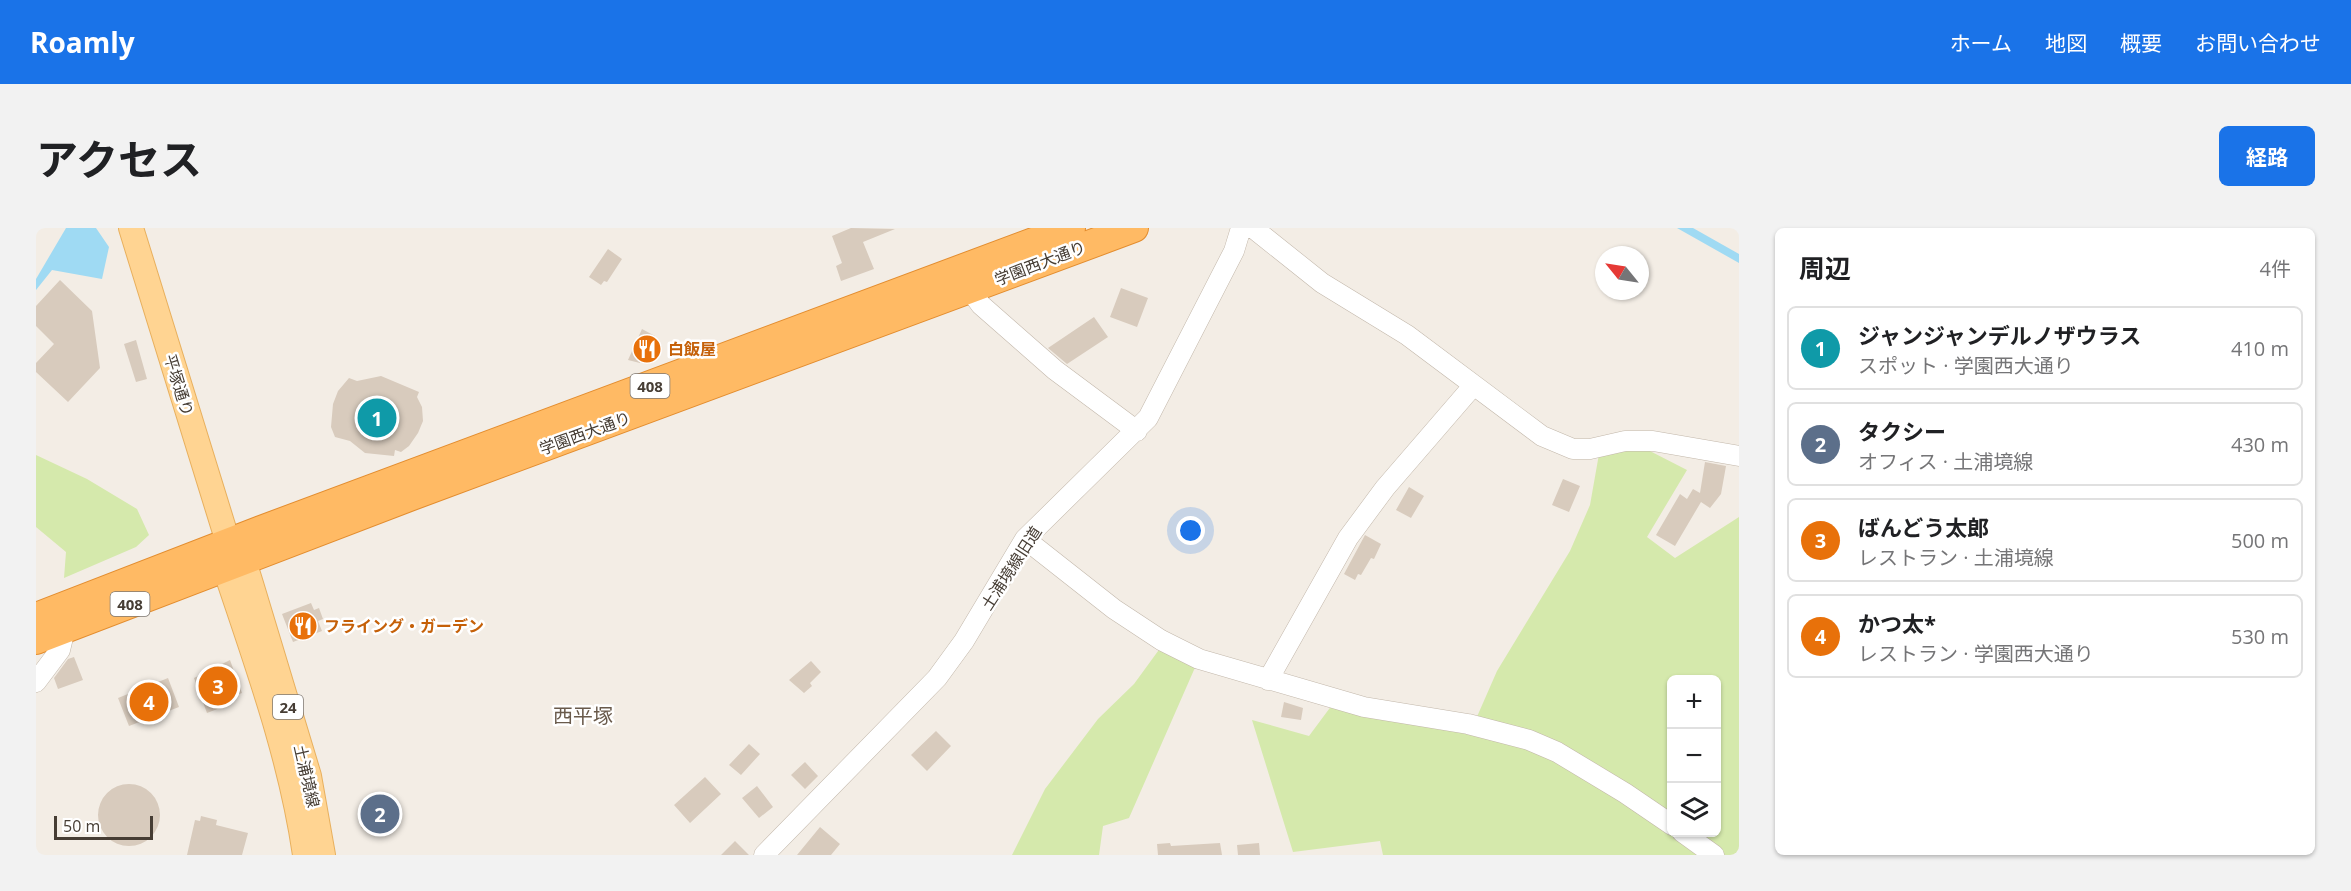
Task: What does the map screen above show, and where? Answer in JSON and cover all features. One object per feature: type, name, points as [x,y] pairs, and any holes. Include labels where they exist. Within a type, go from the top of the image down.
[{"type":"highway","name":"学園西大通り","points":[[36,640],[232,558],[1071,228]]},
{"type":"highway","name":"学園西大通り","points":[[36,617],[232,558],[970,290],[1134,228]]},
{"type":"main road","name":"平塚通り","points":[[131,228],[232,558]]},
{"type":"main road","name":"土浦境線","points":[[232,558],[289,779],[305,855]]},
{"type":"main road","name":"土浦境線","points":[[232,558],[309,776],[323,855]]},
{"type":"street","name":"土浦境線旧道","points":[[764,855],[937,678],[964,641],[1025,539],[1137,431],[1156,405],[1234,251],[1241,228]]},
{"type":"street","points":[[1252,228],[1322,283],[1407,335],[1542,436],[1573,449],[1590,449],[1625,441],[1653,441],[1739,456]]},
{"type":"street","points":[[970,290],[981,305],[1055,370],[1137,431]]},
{"type":"street","points":[[1268,680],[1348,538],[1385,488],[1473,386]]},
{"type":"street","points":[[1025,539],[1114,609],[1161,640],[1199,659],[1365,707],[1468,724],[1528,740],[1557,752],[1667,822]]},
{"type":"street","points":[[36,682],[60,650],[65,629]]},
{"type":"street","points":[[1689,837],[1714,855]]},
{"type":"green space","points":[[1646,449],[1687,470],[1647,537],[1675,558],[1739,517],[1739,855],[1725,855],[1697,837],[1721,837],[1721,675],[1667,675],[1667,817],[1476,719],[1497,671],[1570,551],[1590,505],[1599,454]]},
{"type":"green space","points":[[36,455],[87,479],[137,509],[149,535],[136,547],[64,578],[66,552],[36,527]]},
{"type":"green space","points":[[1161,647],[1197,663],[1129,818],[1103,826],[1099,855],[1012,855],[1045,789],[1098,719],[1134,684]]},
{"type":"green space","points":[[1332,705],[1519,742],[1611,791],[1667,831],[1667,837],[1676,837],[1701,855],[1383,855],[1380,841],[1293,852],[1252,720],[1309,736]]},
{"type":"water","points":[[66,228],[96,228],[109,247],[102,279],[52,270],[36,290],[36,279]]},
{"type":"water","points":[[1677,228],[1693,228],[1739,254],[1739,263]]},
{"type":"building","points":[[851,228],[895,229],[863,242],[874,269],[841,281],[836,266],[842,263],[832,236]]},
{"type":"building","points":[[608,249],[622,259],[607,282],[604,281],[601,285],[589,277]]},
{"type":"building","points":[[60,280],[92,311],[100,368],[68,402],[36,372],[36,363],[54,344],[36,326],[36,306]]},
{"type":"building","points":[[1121,288],[1148,298],[1137,327],[1110,317]]},
{"type":"building","points":[[1094,317],[1108,337],[1067,364],[1048,348]]},
{"type":"building","name":"白飯屋","points":[[642,329],[655,336],[653,341],[662,346],[657,356],[647,352],[640,363],[628,360]]},
{"type":"building","points":[[136,340],[147,379],[136,382],[124,344]]},
{"type":"building","points":[[381,376],[419,392],[417,397],[422,407],[423,421],[418,433],[409,446],[401,452],[395,450],[394,456],[365,453],[350,441],[335,437],[331,427],[333,404],[338,391],[349,378],[357,381]]},
{"type":"building","points":[[1705,462],[1726,466],[1721,494],[1710,508],[1701,502],[1675,546],[1656,535],[1680,494],[1687,499],[1693,489],[1700,493]]},
{"type":"building","points":[[1563,479],[1580,486],[1569,512],[1552,505]]},
{"type":"building","points":[[1409,487],[1424,496],[1411,518],[1396,510]]},
{"type":"building","points":[[1365,535],[1381,544],[1374,559],[1371,558],[1361,575],[1358,574],[1355,580],[1344,574]]},
{"type":"building","name":"フライング・ガーデン","points":[[311,603],[314,610],[319,608],[323,619],[318,621],[322,631],[293,642],[282,614]]},
{"type":"building","points":[[74,657],[83,680],[58,689],[54,678],[68,659]]},
{"type":"building","points":[[230,660],[242,693],[217,702],[220,708],[207,713],[194,678]]},
{"type":"building","points":[[811,661],[821,672],[810,683],[812,686],[804,693],[789,680]]},
{"type":"building","points":[[168,678],[179,707],[129,726],[118,698]]},
{"type":"building","points":[[1284,702],[1303,708],[1301,720],[1281,717]]},
{"type":"building","points":[[936,731],[951,746],[927,771],[911,755]]},
{"type":"building","points":[[749,744],[760,754],[741,775],[729,765]]},
{"type":"building","points":[[805,762],[818,776],[805,789],[791,775]]},
{"type":"building","points":[[705,777],[721,794],[690,823],[674,805]]},
{"type":"building","points":[[129,784],[151,793],[160,815],[151,837],[129,846],[107,837],[98,815],[107,793]]},
{"type":"building","points":[[757,786],[773,807],[759,818],[742,798]]},
{"type":"building","points":[[373,795],[390,800],[379,833],[361,828]]},
{"type":"building","points":[[201,816],[217,820],[216,825],[248,833],[242,855],[187,855],[195,820],[200,821]]},
{"type":"building","points":[[820,827],[840,844],[831,855],[797,855]]},
{"type":"building","points":[[735,841],[749,855],[721,855]]},
{"type":"building","points":[[1170,843],[1171,846],[1220,843],[1222,855],[1158,855],[1157,844]]},
{"type":"building","points":[[1259,843],[1260,855],[1238,855],[1237,845]]},
{"type":"place","name":"白飯屋","points":[[647,349]]},
{"type":"place","name":"ジャンジャンデルノザウラス","points":[[377,418]]},
{"type":"place","name":"フライング・ガーデン","points":[[303,626]]},
{"type":"place","name":"ばんどう太郎","points":[[218,686]]},
{"type":"place","name":"かつ太*","points":[[149,702]]},
{"type":"place","name":"タクシー","points":[[380,814]]},
{"type":"district","name":"西平塚","points":[[583,715]]}]
